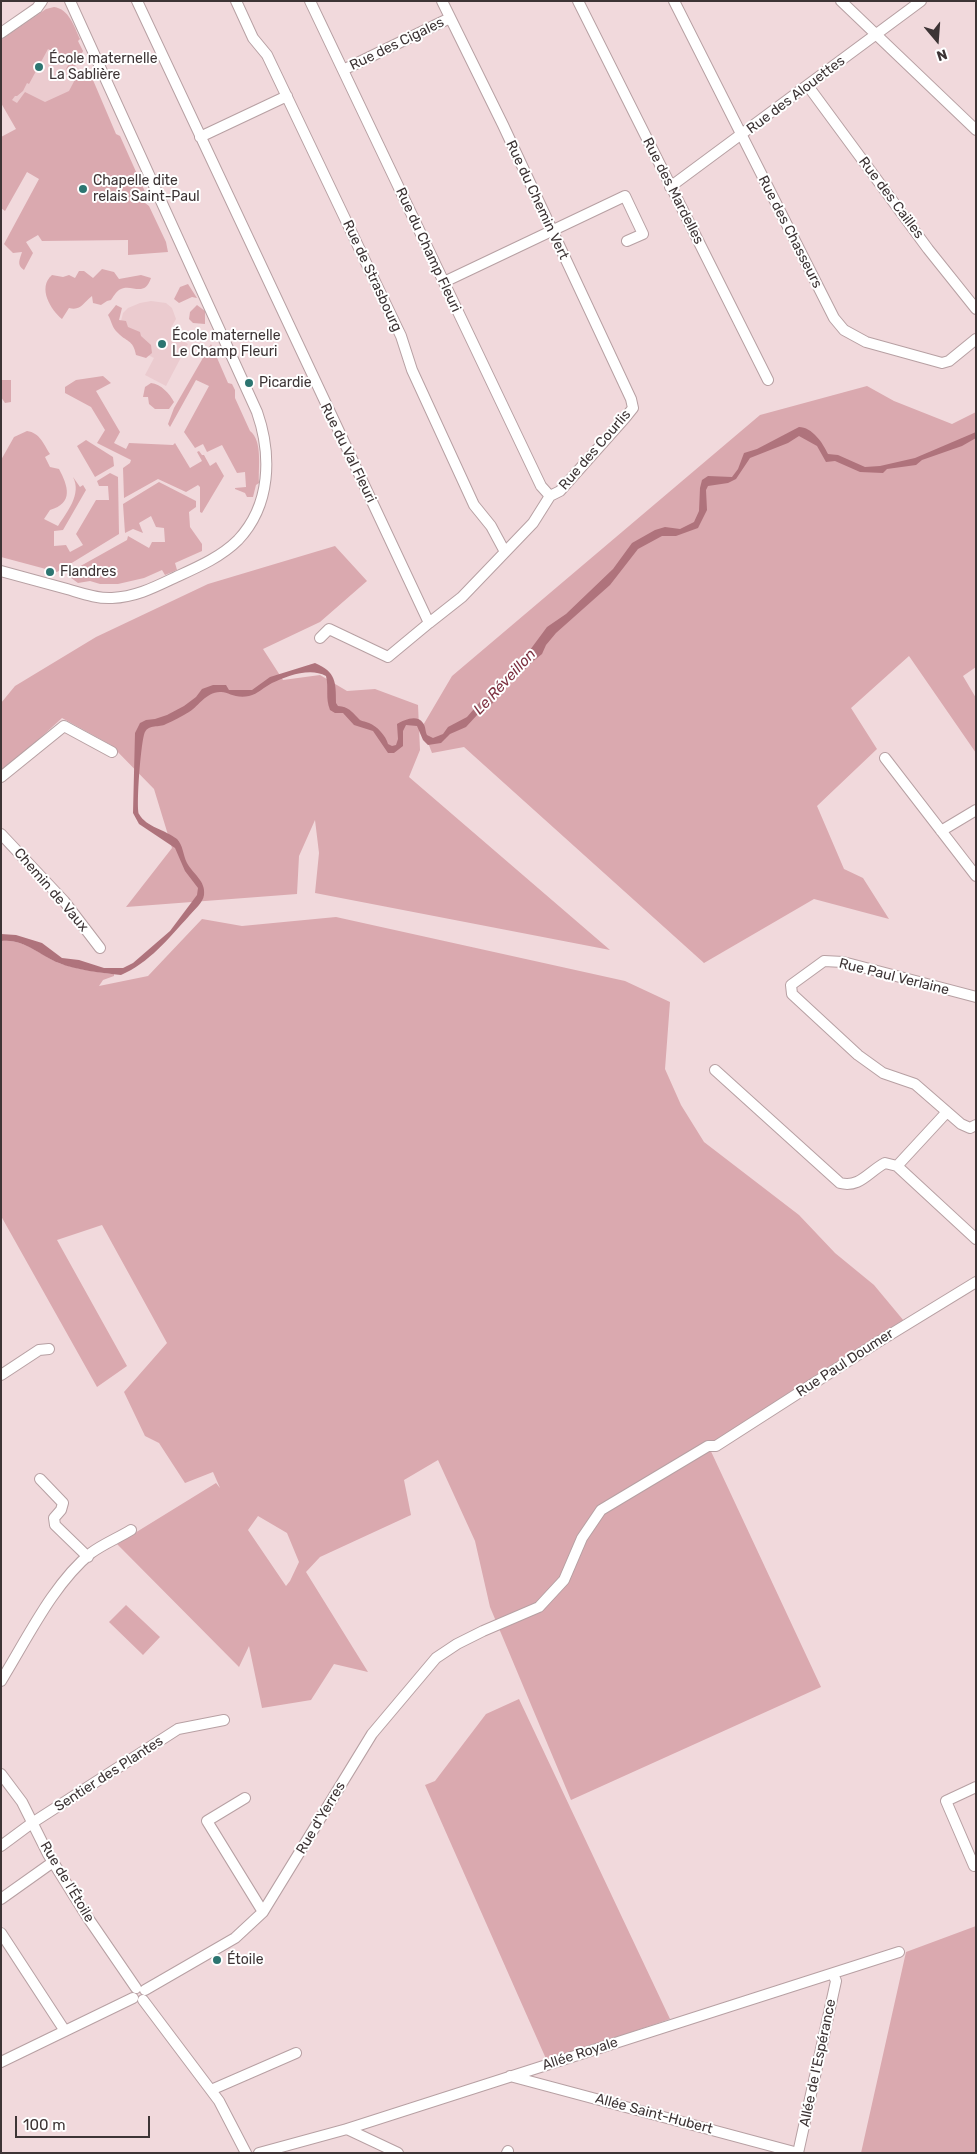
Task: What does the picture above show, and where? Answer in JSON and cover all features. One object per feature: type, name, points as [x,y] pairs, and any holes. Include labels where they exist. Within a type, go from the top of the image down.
[{"type":"street","points":[[1,25],[37,1]]},
{"type":"street","points":[[1,33],[37,8],[42,1]]},
{"type":"street","points":[[1,571],[88,595],[110,598],[139,594],[204,564],[238,540],[249,526],[259,506],[268,470],[264,430],[257,412],[70,1]]},
{"type":"street","name":"Rue du Val Fleuri","points":[[136,1],[429,624]]},
{"type":"street","name":"Rue de Strasbourg","points":[[236,1],[254,38],[267,55],[401,336],[412,370],[474,505],[491,526],[505,552]]},
{"type":"street","name":"Rue du Champ Fleuri","points":[[310,1],[541,486],[550,496]]},
{"type":"street","name":"Rue du Chemin Vert","points":[[442,1],[631,399]]},
{"type":"street","name":"Rue des Mardelles","points":[[578,1],[768,380]]},
{"type":"street","name":"Rue des Chasseurs","points":[[674,1],[834,318],[844,330],[866,342],[942,363],[949,361],[976,340]]},
{"type":"street","points":[[841,1],[976,130]]},
{"type":"street","name":"Rue des Alouettes","points":[[670,187],[921,1]]},
{"type":"street","name":"Rue des Cigales","points":[[343,70],[450,18]]},
{"type":"street","name":"Rue des Cailles","points":[[808,86],[928,248],[976,309]]},
{"type":"street","points":[[200,137],[287,96]]},
{"type":"street","points":[[444,282],[625,196],[643,234],[627,241]]},
{"type":"street","name":"Rue des Courlis","points":[[429,624],[462,597],[533,523],[550,496],[560,491],[625,418],[632,408],[631,399]]},
{"type":"street","points":[[320,638],[328,629],[388,658],[429,624]]},
{"type":"street","points":[[1,777],[64,726],[112,752]]},
{"type":"street","points":[[885,758],[976,876]]},
{"type":"street","points":[[941,831],[976,810]]},
{"type":"street","name":"Chemin de Vaux","points":[[1,834],[64,901],[100,948]]},
{"type":"street","name":"Rue Paul Verlaine","points":[[976,997],[843,962],[824,962],[791,985],[792,994],[858,1056],[883,1072],[915,1084],[946,1113],[961,1124],[970,1128],[976,1125]]},
{"type":"street","points":[[715,1070],[840,1184],[850,1186],[862,1181],[874,1169],[884,1163],[897,1166],[976,1239]]},
{"type":"street","points":[[897,1166],[946,1113]]},
{"type":"street","name":"Rue Paul Doumer","points":[[483,1631],[539,1607],[553,1594],[564,1580],[582,1538],[601,1510],[708,1446],[716,1446],[878,1342],[976,1282]]},
{"type":"street","points":[[1,1375],[39,1350],[48,1349]]},
{"type":"street","points":[[40,1479],[63,1503],[61,1510],[54,1518],[55,1525],[88,1557]]},
{"type":"street","points":[[1,1681],[53,1596],[69,1575],[88,1557],[131,1530]]},
{"type":"street","name":"Rue d'Yerres","points":[[1,2062],[139,1994],[235,1938],[263,1912],[372,1734],[436,1658],[457,1644],[483,1631]]},
{"type":"street","name":"Sentier des Plantes","points":[[1,1846],[32,1823],[178,1729],[224,1720]]},
{"type":"street","name":"Rue de l'Étoile","points":[[1,1774],[22,1802],[53,1862],[92,1924],[139,1994],[211,2090],[246,2153]]},
{"type":"street","points":[[976,1787],[946,1801],[974,1866],[976,1865]]},
{"type":"street","points":[[245,1798],[207,1821],[263,1912]]},
{"type":"street","points":[[1,1898],[53,1862]]},
{"type":"street","points":[[1,1933],[65,2031]]},
{"type":"street","name":"Allée Royale","points":[[259,2153],[347,2129],[899,1952]]},
{"type":"street","name":"Allée de l'Espérance","points":[[798,2153],[836,1981],[834,1974]]},
{"type":"street","points":[[211,2090],[296,2053]]},
{"type":"street","name":"Allée Saint-Hubert","points":[[509,2076],[798,2153]]},
{"type":"street","points":[[347,2129],[398,2153]]},
{"type":"shaded area","points":[[54,7],[64,11],[70,19],[80,39],[78,41],[83,51],[72,72],[66,69],[71,60],[48,49],[29,84],[27,83],[23,91],[12,100],[17,103],[25,92],[45,102],[69,91],[80,70],[84,72],[86,80],[90,73],[116,134],[120,136],[146,194],[138,194],[137,197],[149,206],[166,242],[168,252],[128,255],[128,240],[42,241],[38,235],[26,242],[33,253],[24,270],[19,264],[22,252],[13,253],[4,244],[39,179],[27,172],[5,211],[1,208],[1,137],[16,129],[1,103],[1,40],[46,9]]},
{"type":"shaded area","name":"École maternelle La Sablière","points":[[49,19],[83,51],[75,66],[84,72],[66,117],[6,106],[1,52]]},
{"type":"shaded area","points":[[102,269],[114,272],[119,279],[141,275],[151,278],[145,288],[124,288],[118,291],[111,300],[101,305],[93,303],[92,296],[82,306],[73,309],[69,308],[62,319],[50,305],[47,298],[46,286],[52,275],[63,277],[69,275],[75,278],[79,271],[84,271],[93,278]]},
{"type":"shaded area","points":[[188,284],[197,298],[192,297],[179,303],[174,299],[180,287]]},
{"type":"shaded area","name":"École maternelle Le Champ Fleuri","points":[[151,301],[166,303],[172,308],[176,319],[171,328],[186,337],[183,341],[188,344],[166,386],[145,375],[154,358],[146,354],[121,321],[123,313],[128,308]]},
{"type":"shaded area","points":[[116,305],[122,308],[119,320],[126,321],[128,327],[140,332],[141,336],[151,345],[152,353],[146,358],[136,355],[131,343],[113,327],[108,315]]},
{"type":"shaded area","points":[[197,305],[205,311],[205,324],[193,323],[189,319],[190,312]]},
{"type":"shaded area","points":[[211,344],[228,383],[232,384],[235,390],[235,398],[250,431],[257,441],[259,483],[256,485],[253,497],[247,497],[245,493],[235,489],[246,487],[245,472],[237,473],[222,445],[207,452],[203,444],[195,448],[184,432],[209,386],[196,380],[170,427],[168,424],[174,408]]},
{"type":"shaded area","points":[[103,376],[111,383],[96,391],[120,432],[114,443],[126,449],[129,443],[173,445],[175,443],[190,468],[202,461],[197,452],[199,451],[204,455],[210,466],[216,462],[224,476],[202,513],[200,512],[200,487],[198,485],[186,492],[158,479],[124,498],[123,468],[131,460],[97,443],[105,430],[91,407],[65,393],[65,387],[76,380]]},
{"type":"shaded area","points":[[1,380],[11,380],[11,402],[5,403],[1,397]]},
{"type":"shaded area","points":[[151,383],[162,387],[170,396],[174,402],[169,409],[155,409],[149,404],[148,397],[143,397],[145,387]]},
{"type":"shaded area","points":[[867,386],[894,401],[952,424],[976,412],[976,667],[963,676],[976,698],[976,753],[909,656],[851,708],[877,749],[817,806],[844,869],[863,878],[889,919],[814,899],[704,963],[464,747],[432,753],[422,727],[452,676],[760,415]]},
{"type":"shaded area","points":[[27,431],[38,436],[43,442],[50,454],[45,457],[50,467],[59,469],[65,482],[66,498],[58,507],[50,510],[44,519],[58,526],[75,496],[76,490],[73,477],[80,487],[83,485],[86,490],[63,530],[54,531],[54,546],[66,545],[70,552],[83,545],[76,534],[96,500],[109,500],[108,486],[99,486],[97,481],[110,473],[118,477],[119,534],[57,572],[1,557],[1,460],[14,437]]},
{"type":"shaded area","points":[[86,440],[113,457],[114,466],[95,477],[77,446]]},
{"type":"shaded area","points":[[159,482],[196,501],[196,507],[189,512],[190,527],[202,544],[202,551],[175,563],[177,570],[165,575],[162,570],[144,578],[118,584],[100,584],[90,581],[78,583],[67,575],[127,540],[128,536],[149,548],[152,542],[165,542],[164,528],[156,527],[151,516],[139,523],[143,533],[133,529],[125,533],[123,504]]},
{"type":"shaded area","points":[[335,546],[367,581],[320,622],[263,649],[283,680],[320,675],[347,691],[375,689],[418,705],[420,750],[409,777],[610,950],[315,893],[319,853],[315,820],[299,856],[297,894],[126,907],[172,848],[154,789],[111,745],[62,718],[1,774],[1,703],[15,686],[96,637],[208,584]]},
{"type":"shaded area","points":[[336,917],[625,981],[670,1002],[665,1069],[681,1105],[704,1142],[799,1215],[835,1253],[874,1285],[909,1327],[708,1445],[821,1687],[571,1800],[490,1607],[475,1541],[438,1460],[404,1480],[411,1515],[320,1557],[306,1572],[368,1672],[334,1664],[311,1700],[262,1708],[249,1646],[239,1667],[117,1544],[216,1483],[220,1488],[213,1472],[185,1483],[159,1443],[145,1436],[124,1392],[167,1343],[102,1225],[57,1240],[127,1366],[97,1387],[1,1216],[1,941],[17,942],[65,965],[114,974],[114,976],[103,980],[99,986],[148,976],[202,919],[242,926]],"holes":[[[258,1516],[287,1533],[299,1562],[286,1586],[248,1530]]]},
{"type":"shaded area","points":[[126,1605],[160,1637],[143,1655],[109,1622]]},
{"type":"shaded area","points":[[519,1699],[670,2019],[547,2061],[425,1785],[435,1781],[486,1714]]},
{"type":"shaded area","points":[[976,1926],[976,2153],[861,2153],[906,1952]]},
{"type":"water","name":"Le Réveillon","points":[[799,427],[813,433],[828,454],[838,455],[865,467],[880,466],[915,458],[976,432],[976,438],[962,446],[922,460],[916,465],[887,469],[883,473],[860,472],[835,461],[826,462],[817,446],[799,436],[788,443],[750,458],[736,479],[728,483],[708,486],[706,490],[707,510],[698,528],[676,536],[662,536],[638,549],[610,585],[556,633],[546,645],[542,654],[527,666],[524,671],[512,679],[487,710],[478,714],[466,727],[450,734],[441,743],[428,745],[423,740],[417,726],[406,725],[403,731],[403,746],[394,753],[388,753],[373,731],[354,725],[343,713],[335,713],[330,710],[326,676],[320,673],[306,672],[291,675],[272,683],[255,694],[244,697],[223,692],[210,695],[189,712],[163,725],[152,727],[145,732],[139,787],[139,814],[146,822],[177,839],[181,844],[187,863],[203,886],[204,895],[198,906],[150,957],[121,975],[73,968],[52,960],[17,942],[1,941],[1,934],[16,935],[42,943],[62,958],[79,960],[104,968],[123,968],[133,963],[170,931],[197,895],[198,888],[185,871],[175,848],[139,824],[133,813],[135,733],[140,723],[167,715],[184,706],[196,697],[202,689],[213,685],[226,685],[229,690],[252,690],[270,677],[315,663],[331,674],[335,683],[336,703],[338,706],[347,708],[360,720],[375,726],[388,744],[396,745],[398,739],[397,724],[414,718],[424,724],[427,735],[433,738],[443,734],[448,727],[467,717],[480,702],[490,696],[530,650],[547,627],[566,614],[613,569],[632,543],[655,530],[665,527],[680,529],[694,522],[699,511],[702,480],[708,476],[732,477],[738,469],[744,453],[757,449]]},
{"type":"place","name":"École maternelle La Sablière","points":[[39,67]]},
{"type":"place","name":"Chapelle dite relais Saint-Paul","points":[[83,189]]},
{"type":"place","name":"École maternelle Le Champ Fleuri","points":[[162,344]]},
{"type":"place","name":"Picardie","points":[[249,383]]},
{"type":"place","name":"Flandres","points":[[50,572]]},
{"type":"place","name":"Étoile","points":[[217,1960]]}]
